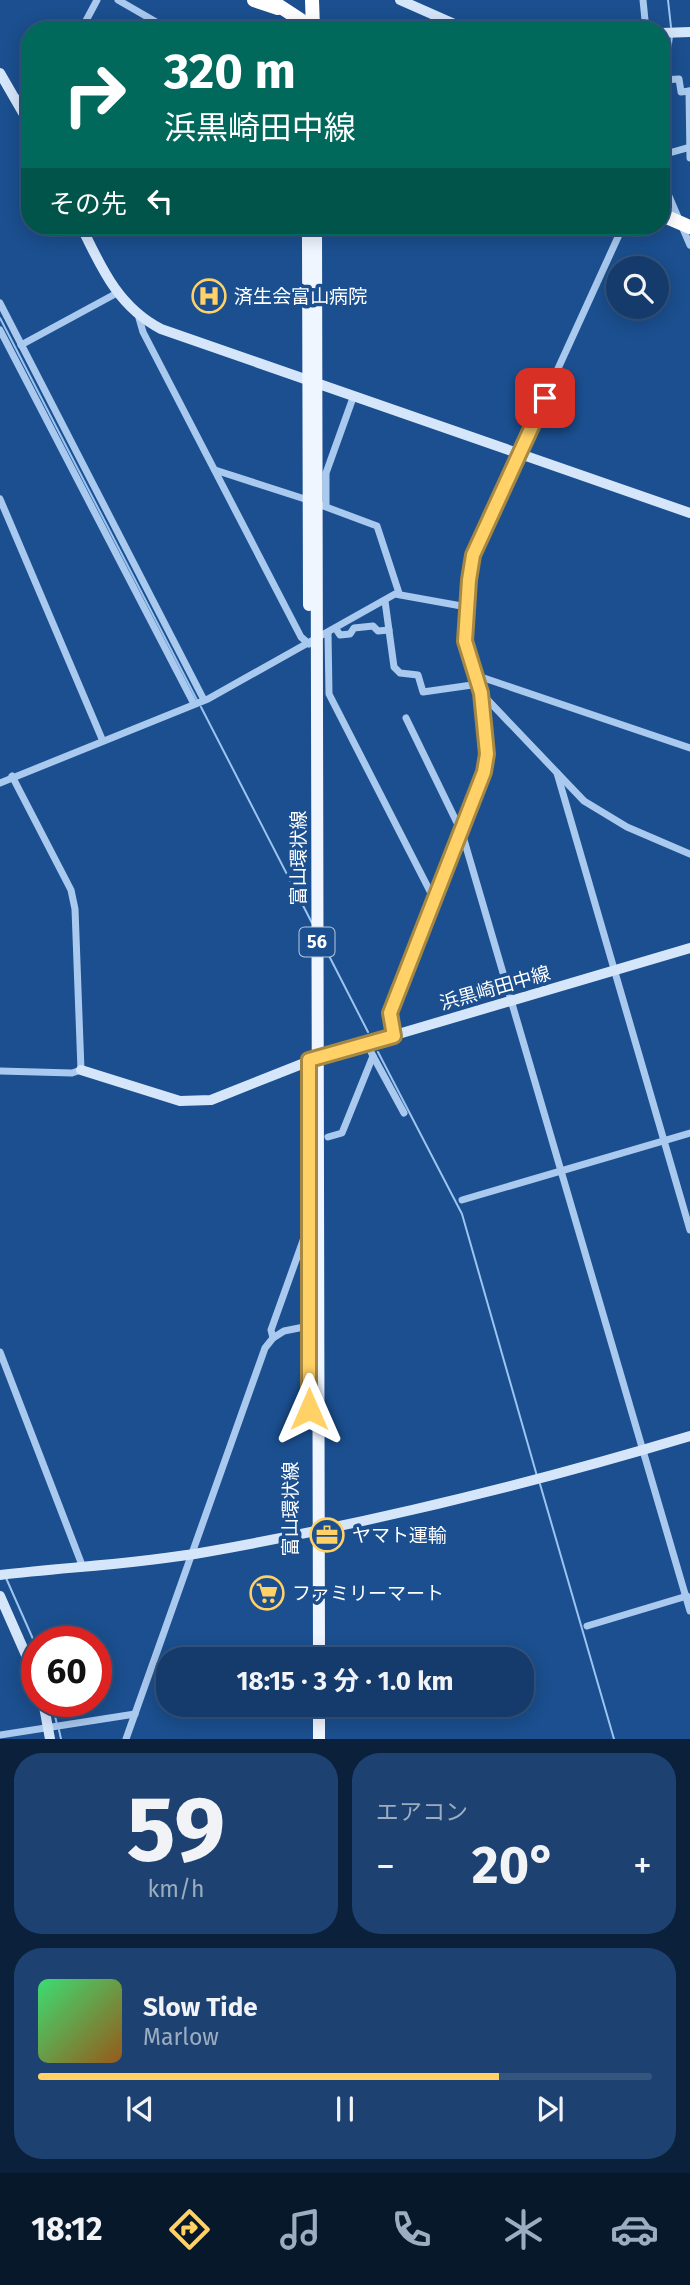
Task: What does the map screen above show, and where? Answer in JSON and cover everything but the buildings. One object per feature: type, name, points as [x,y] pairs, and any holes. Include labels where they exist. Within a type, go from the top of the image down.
[{"type":"highway","points":[[254,0],[289,12]]},
{"type":"highway","points":[[270,0],[302,21]]},
{"type":"highway","points":[[312,0],[313,21]]},
{"type":"main road","name":"富山環状線","points":[[308,235],[317,503],[318,639],[313,1059],[311,1647]]},
{"type":"main road","name":"富山環状線","points":[[312,380],[317,235]]},
{"type":"main road","name":"富山環状線","points":[[313,1059],[309,1326],[318,1647]]},
{"type":"main road","points":[[311,1717],[311,1739]]},
{"type":"main road","points":[[319,1717],[319,1739]]},
{"type":"street","points":[[86,21],[97,0]]},
{"type":"street","points":[[118,0],[154,21]]},
{"type":"street","points":[[400,0],[448,21]]},
{"type":"street","points":[[643,0],[645,21]]},
{"type":"street","points":[[670,33],[690,32]]},
{"type":"street","points":[[0,73],[19,95]]},
{"type":"street","points":[[670,80],[679,79],[681,92],[690,92],[690,158]]},
{"type":"street","points":[[670,153],[690,148]]},
{"type":"street","points":[[670,196],[685,225],[690,245]]},
{"type":"street","points":[[86,235],[117,293],[139,318],[161,329],[690,513]]},
{"type":"street","points":[[394,1036],[390,1013],[480,786],[487,754],[479,680],[465,641],[473,555],[619,235]]},
{"type":"street","points":[[21,345],[117,293]]},
{"type":"street","points":[[0,303],[204,700]]},
{"type":"street","points":[[139,318],[143,332],[301,637],[318,639]]},
{"type":"street","points":[[0,330],[194,704]]},
{"type":"street","points":[[317,503],[354,395]]},
{"type":"street","points":[[65,455],[76,450]]},
{"type":"street","points":[[215,470],[317,503],[377,526],[399,593]]},
{"type":"street","points":[[0,499],[102,739]]},
{"type":"street","points":[[0,783],[102,739],[204,700],[399,593],[467,607]]},
{"type":"street","points":[[385,601],[394,667],[400,673],[418,675],[423,692],[479,680],[690,748]]},
{"type":"street","points":[[336,629],[340,635],[363,627],[373,626],[378,631],[389,630]]},
{"type":"street","points":[[318,639],[329,694],[435,901]]},
{"type":"street","points":[[481,693],[583,801],[603,814],[690,854]]},
{"type":"street","points":[[405,718],[462,833],[641,1451],[688,1596],[690,1611]]},
{"type":"street","points":[[557,773],[690,1230]]},
{"type":"street","points":[[0,1071],[72,1073],[81,1070],[75,909],[71,890],[12,776]]},
{"type":"street","name":"浜黒崎田中線","points":[[81,1070],[191,1102],[221,1097],[313,1059],[690,948]]},
{"type":"street","points":[[368,1044],[404,1112]]},
{"type":"street","points":[[328,1137],[342,1133],[373,1056]]},
{"type":"street","points":[[462,1200],[690,1133]]},
{"type":"street","points":[[273,1338],[271,1330],[309,1224]]},
{"type":"street","points":[[126,1739],[265,1348],[273,1338],[284,1331],[309,1326]]},
{"type":"street","points":[[0,1352],[82,1565]]},
{"type":"street","points":[[0,1575],[191,1554],[313,1530],[492,1493],[690,1436]]},
{"type":"street","points":[[0,1596],[21,1644]]},
{"type":"street","points":[[587,1626],[688,1596]]},
{"type":"street","points":[[0,1735],[49,1733],[135,1714]]},
{"type":"waterway","points":[[668,0],[671,27]]},
{"type":"waterway","points":[[670,51],[672,36]]},
{"type":"waterway","points":[[0,318],[198,702]]},
{"type":"waterway","points":[[201,707],[312,923]]},
{"type":"waterway","points":[[324,946],[368,1032]]},
{"type":"waterway","points":[[378,1052],[462,1214],[537,1476]]},
{"type":"waterway","points":[[540,1484],[614,1739]]},
{"type":"waterway","points":[[6,1578],[27,1626]]},
{"type":"waterway","points":[[55,1717],[57,1725]]},
{"type":"waterway","points":[[59,1730],[61,1739]]},
{"type":"place","name":"済生会富山病院","points":[[209,296]]},
{"type":"place","name":"ヤマト運輸","points":[[327,1535]]},
{"type":"place","name":"ファミリーマート","points":[[267,1593]]},
{"type":"route","points":[[309,1409],[309,1060],[394,1036],[390,1013],[480,786],[487,754],[478,676],[465,641],[473,555],[485,534],[545,398]]}]
